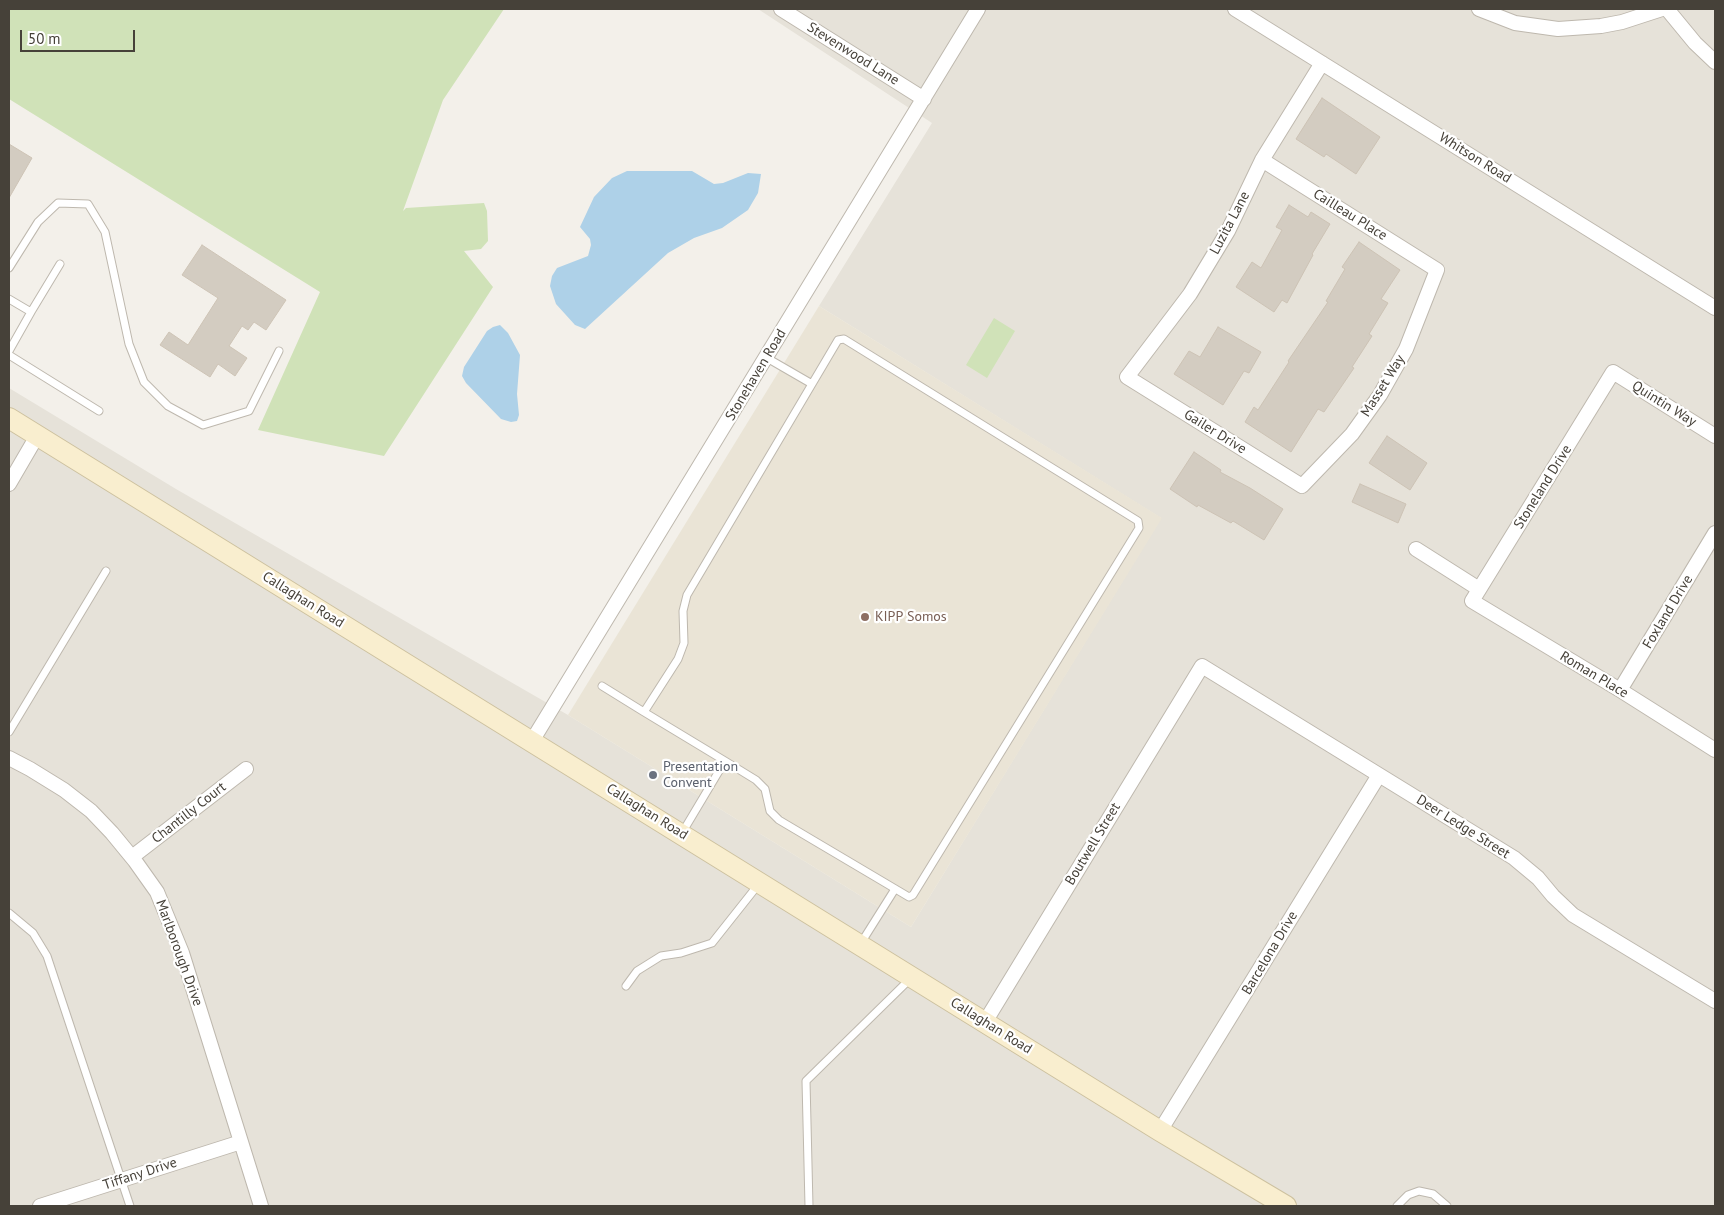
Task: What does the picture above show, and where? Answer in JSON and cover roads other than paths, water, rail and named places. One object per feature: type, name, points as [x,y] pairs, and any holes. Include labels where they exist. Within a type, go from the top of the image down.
[{"type":"main road","name":"Callaghan Road","points":[[9,418],[1160,1131],[1286,1206]]},
{"type":"street","name":"Stevenwood Lane","points":[[782,9],[924,99]]},
{"type":"street","name":"Stonehaven Road","points":[[532,741],[978,9]]},
{"type":"street","name":"Whitson Road","points":[[1235,9],[1715,308]]},
{"type":"street","points":[[1479,9],[1515,23],[1558,29],[1601,26],[1622,22],[1662,9]]},
{"type":"street","points":[[1667,9],[1695,43],[1715,62]]},
{"type":"street","name":"Luzita Lane","points":[[1127,378],[1190,294],[1228,231],[1262,160],[1322,62]]},
{"type":"street","name":"Cailleau Place","points":[[1262,160],[1438,270]]},
{"type":"street","name":"Masset Way","points":[[1302,486],[1352,434],[1380,395],[1406,350],[1438,270]]},
{"type":"street","name":"Quintin Way","points":[[1613,372],[1715,436]]},
{"type":"street","name":"Stoneland Drive","points":[[1476,595],[1613,372]]},
{"type":"street","name":"Gailer Drive","points":[[1127,378],[1302,486]]},
{"type":"street","points":[[11,477],[37,436]]},
{"type":"street","name":"Foxland Drive","points":[[1620,690],[1715,533]]},
{"type":"street","name":"Roman Place","points":[[1416,550],[1476,595],[1715,750]]},
{"type":"street","name":"Deer Ledge Street","points":[[1202,666],[1514,858],[1538,878],[1553,896],[1574,915],[1715,1001]]},
{"type":"street","name":"Boutwell Street","points":[[985,1022],[1202,666]]},
{"type":"street","name":"Marlborough Drive","points":[[9,758],[64,790],[90,811],[132,857],[157,892],[182,953],[261,1206]]},
{"type":"street","name":"Chantilly Court","points":[[132,857],[246,769]]},
{"type":"street","name":"Barcelona Drive","points":[[1160,1131],[1379,775]]},
{"type":"street","name":"Tiffany Drive","points":[[40,1206],[241,1142]]},
{"type":"lane","points":[[9,268],[38,222],[58,203],[88,204],[106,232],[129,344],[144,382],[168,406],[203,425],[249,410],[279,351]]},
{"type":"lane","points":[[9,350],[60,264]]},
{"type":"lane","points":[[9,299],[31,312]]},
{"type":"lane","points":[[602,686],[644,712],[756,780],[766,789],[770,812],[779,820],[909,897],[913,895],[1139,528],[1138,521],[844,339],[838,340],[687,595],[683,611],[684,643],[678,659],[644,712]]},
{"type":"lane","points":[[9,355],[99,411]]},
{"type":"lane","points":[[767,358],[812,384]]},
{"type":"lane","points":[[9,732],[106,571]]},
{"type":"lane","points":[[682,834],[725,761]]},
{"type":"lane","points":[[626,986],[637,971],[661,956],[681,953],[712,943],[760,883]]},
{"type":"lane","points":[[860,945],[895,888]]},
{"type":"lane","points":[[9,912],[33,933],[47,956],[130,1206]]},
{"type":"lane","points":[[809,1206],[806,1081],[912,977]]},
{"type":"lane","points":[[1397,1206],[1408,1195],[1419,1191],[1432,1194],[1447,1206]]},
{"type":"water","points":[[627,171],[692,171],[714,184],[723,183],[748,173],[761,174],[758,193],[748,210],[722,228],[694,238],[668,253],[585,329],[575,325],[556,304],[550,286],[552,276],[557,268],[588,256],[591,245],[590,239],[580,227],[594,197],[612,178]]},
{"type":"water","points":[[500,325],[508,333],[520,355],[517,394],[519,415],[517,421],[511,422],[501,419],[466,383],[462,376],[464,367],[487,331]]},
{"type":"place","name":"KIPP Somos","points":[[865,617]]},
{"type":"place","name":"Presentation Convent","points":[[653,775]]}]
